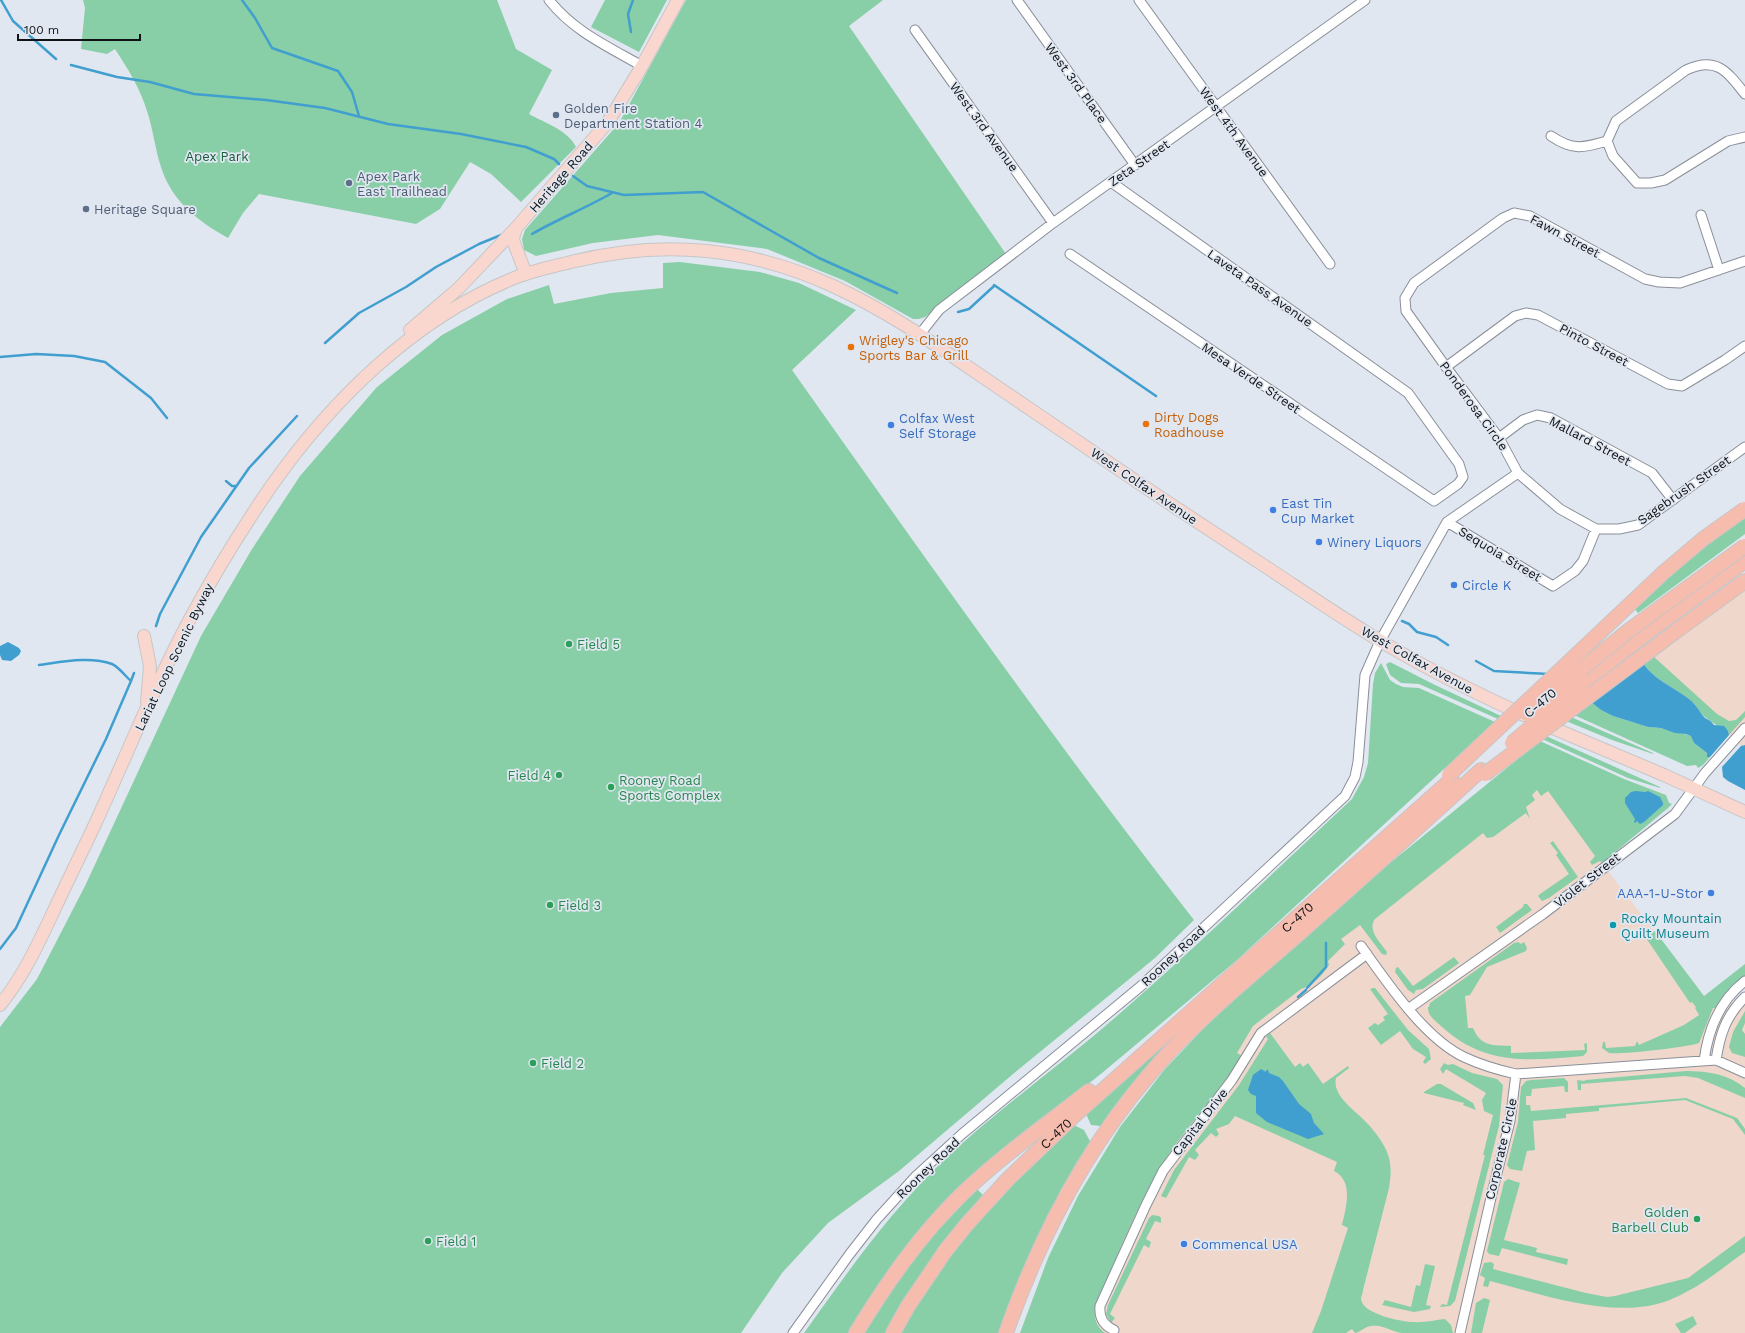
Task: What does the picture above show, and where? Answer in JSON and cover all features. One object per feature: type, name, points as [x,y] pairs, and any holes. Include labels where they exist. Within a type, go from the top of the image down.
[{"type":"highway","points":[[1451,777],[1664,572],[1703,539],[1745,508]]},
{"type":"highway","name":"C-470","points":[[893,1333],[912,1300],[946,1250],[987,1202],[1050,1138],[1384,840],[1451,777],[1628,631],[1745,546]]},
{"type":"highway","name":"C-470","points":[[1006,1333],[1033,1260],[1063,1200],[1110,1124],[1149,1074],[1172,1050],[1215,1008],[1447,801],[1483,772],[1542,716],[1606,664],[1745,562]]},
{"type":"highway","points":[[1483,772],[1745,581]]},
{"type":"highway","points":[[856,1333],[907,1256],[960,1196],[1003,1159],[1196,1007]]},
{"type":"main road","name":"Heritage Road","points":[[335,408],[364,374],[413,328],[459,288],[516,228],[608,122],[642,66],[678,0]]},
{"type":"main road","points":[[516,228],[513,238],[514,243],[526,274]]},
{"type":"main road","name":"West Colfax Avenue","points":[[526,274],[594,256],[624,250],[673,248],[718,252],[750,257],[787,268],[813,278],[866,302],[920,334],[1209,531],[1380,641],[1441,676],[1483,697],[1694,788],[1745,812]]},
{"type":"main road","name":"Lariat Loop Scenic Byway","points":[[0,1005],[18,980],[46,928],[190,619],[227,554],[273,483],[335,408],[365,378],[418,332],[461,304],[494,287],[526,274]]},
{"type":"main road","points":[[144,636],[150,666],[145,715]]},
{"type":"street","points":[[549,0],[563,15],[584,32],[642,66]]},
{"type":"street","name":"West 3rd Place","points":[[1017,0],[1136,165]]},
{"type":"street","name":"West 4th Avenue","points":[[1139,0],[1330,264]]},
{"type":"street","name":"Zeta Street","points":[[920,334],[939,310],[1053,223],[1365,0]]},
{"type":"street","name":"West 3rd Avenue","points":[[915,30],[1053,223]]},
{"type":"street","points":[[1745,94],[1730,74],[1717,67],[1698,65],[1686,70],[1616,121],[1607,141],[1613,156],[1637,183],[1652,183],[1665,180],[1728,141],[1745,137]]},
{"type":"street","points":[[1552,136],[1564,145],[1579,148],[1607,141]]},
{"type":"street","name":"Laveta Pass Avenue","points":[[1111,182],[1408,393],[1460,464],[1463,477],[1458,484],[1434,501]]},
{"type":"street","name":"Fawn Street","points":[[1405,298],[1414,283],[1503,218],[1514,213],[1530,216],[1645,278],[1660,282],[1680,283],[1745,260]]},
{"type":"street","points":[[1701,215],[1719,270]]},
{"type":"street","name":"Mesa Verde Street","points":[[1070,254],[1434,501]]},
{"type":"street","name":"Ponderosa Circle","points":[[1405,298],[1406,311],[1500,438],[1518,473],[1560,509],[1596,529]]},
{"type":"street","name":"Pinto Street","points":[[1446,367],[1515,316],[1526,313],[1538,315],[1668,384],[1682,386],[1726,360],[1745,346]]},
{"type":"street","name":"Mallard Street","points":[[1500,438],[1523,420],[1537,415],[1551,418],[1652,473],[1673,500]]},
{"type":"street","name":"Sagebrush Street","points":[[1596,529],[1619,529],[1638,525],[1745,447]]},
{"type":"street","points":[[1448,522],[1518,473]]},
{"type":"street","name":"Rooney Road","points":[[793,1333],[877,1220],[901,1193],[937,1157],[1141,986],[1345,796],[1355,778],[1358,762],[1365,675],[1380,641],[1448,522]]},
{"type":"street","name":"Sequoia Street","points":[[1448,522],[1553,586],[1575,571],[1583,561],[1596,529]]},
{"type":"street","name":"Violet Street","points":[[1408,1009],[1543,914],[1675,814],[1694,788],[1745,728]]},
{"type":"street","points":[[1361,946],[1408,1009],[1432,1034],[1463,1057],[1492,1068],[1516,1074],[1716,1060],[1745,1074]]},
{"type":"street","name":"Capital Drive","points":[[1114,1330],[1105,1325],[1101,1320],[1099,1313],[1100,1306],[1152,1192],[1170,1161],[1232,1080],[1262,1033],[1367,954]]},
{"type":"street","points":[[1704,1061],[1711,1028],[1721,1007],[1732,993],[1745,981]]},
{"type":"street","points":[[1716,1060],[1718,1046],[1725,1023],[1735,1007],[1745,997]]},
{"type":"street","name":"Corporate Circle","points":[[1460,1333],[1489,1203],[1510,1121],[1516,1074]]},
{"type":"shaded area","points":[[1745,589],[1745,745],[1741,746],[1729,735],[1728,731],[1643,663]]},
{"type":"shaded area","points":[[1544,782],[1602,863],[1704,996],[1745,1005],[1745,1333],[1087,1333],[1097,1225],[1178,1097],[1339,940]]},
{"type":"green space","name":"Apex Park","points":[[83,0],[497,0],[516,49],[552,70],[529,114],[562,131],[568,136],[576,147],[521,202],[491,174],[470,162],[440,209],[416,224],[259,194],[243,213],[228,238],[206,225],[187,209],[172,190],[161,167],[149,118],[141,94],[115,49],[107,54],[81,49],[85,8]]},
{"type":"green space","points":[[605,0],[667,0],[639,52],[591,27]]},
{"type":"green space","points":[[686,0],[883,0],[849,26],[1006,254],[925,317],[913,319],[845,281],[767,249],[658,235],[593,243],[536,256],[524,250],[522,239],[525,230],[619,123]]},
{"type":"green space","name":"Rooney Road Sports Complex","points":[[680,262],[760,272],[799,283],[856,310],[792,370],[1040,716],[1194,920],[1155,958],[1013,1074],[899,1171],[828,1223],[782,1273],[741,1333],[0,1333],[0,1027],[37,979],[85,886],[201,636],[252,549],[300,476],[377,387],[442,335],[507,299],[549,285],[554,304],[611,293],[663,288],[663,263]]},
{"type":"green space","points":[[1745,514],[1745,534],[1638,613],[1633,607],[1675,568]]},
{"type":"green space","points":[[1653,656],[1717,714],[1729,721],[1736,720],[1745,711],[1745,717],[1729,735],[1728,731],[1713,723],[1703,715],[1694,703],[1658,679],[1648,669],[1643,663]]},
{"type":"green space","points":[[1390,662],[1501,716],[1498,719],[1419,684],[1401,683],[1390,675],[1386,664]]},
{"type":"green space","points":[[1381,663],[1390,680],[1396,684],[1403,687],[1419,688],[1495,722],[1237,960],[1102,1073],[1010,1146],[850,1333],[804,1333],[869,1244],[904,1202],[942,1162],[984,1124],[1147,990],[1352,799],[1364,777],[1368,763],[1373,684],[1375,673]]},
{"type":"green space","points":[[1591,702],[1601,710],[1613,716],[1648,727],[1661,728],[1692,736],[1694,743],[1707,753],[1707,757],[1710,757],[1698,768],[1696,765],[1687,766],[1574,715]]},
{"type":"green space","points":[[1571,717],[1653,754],[1612,740],[1566,721]]},
{"type":"green space","points":[[1546,736],[1660,788],[1628,778],[1542,739]]},
{"type":"green space","points":[[1540,741],[1624,779],[1666,795],[1669,803],[1672,804],[1602,863],[1600,861],[1592,865],[1590,862],[1595,856],[1548,791],[1541,796],[1537,790],[1532,795],[1535,800],[1526,807],[1530,819],[1526,813],[1493,837],[1487,838],[1483,833],[1375,919],[1373,923],[1373,932],[1387,952],[1386,955],[1382,954],[1360,925],[1341,939],[1345,944],[1328,961],[1329,965],[1320,977],[1309,986],[1301,989],[1253,1026],[1237,1053],[1242,1056],[1234,1069],[1178,1141],[1158,1171],[1130,1226],[1097,1301],[1095,1319],[1101,1330],[1105,1333],[1020,1333],[1048,1258],[1078,1196],[1120,1127],[1165,1069],[1202,1030],[1252,983],[1390,863]]},
{"type":"green space","points":[[1553,841],[1578,877],[1549,898],[1542,901],[1538,896],[1540,894],[1569,874],[1556,855],[1558,853],[1550,843]]},
{"type":"green space","points":[[1524,904],[1527,904],[1532,910],[1500,933],[1496,927],[1523,907]]},
{"type":"green space","points":[[1655,931],[1704,996],[1745,964],[1745,976],[1731,987],[1715,1008],[1713,1008],[1699,1043],[1682,1047],[1626,1053],[1609,1053],[1602,1048],[1603,1042],[1605,1042],[1606,1048],[1635,1046],[1637,1041],[1639,1045],[1684,1025],[1699,1015],[1695,1008],[1696,1007],[1692,1002],[1690,1003],[1646,938]]},
{"type":"green space","points":[[1518,942],[1521,944],[1524,942],[1527,948],[1526,951],[1487,967],[1470,995],[1465,996],[1468,1028],[1473,1028],[1480,1039],[1488,1044],[1511,1046],[1511,1053],[1585,1050],[1584,1044],[1587,1043],[1587,1052],[1583,1056],[1526,1059],[1508,1058],[1491,1054],[1474,1048],[1457,1039],[1430,1016],[1428,1007],[1430,1003],[1514,943]]},
{"type":"green space","points":[[1454,957],[1459,963],[1423,989],[1416,990],[1414,994],[1408,990],[1395,972],[1396,968],[1398,967],[1413,986]]},
{"type":"green space","points":[[1375,988],[1408,1030],[1429,1049],[1431,1059],[1425,1064],[1423,1062],[1426,1057],[1413,1049],[1400,1031],[1381,1045],[1368,1028],[1375,1023],[1378,1025],[1385,1020],[1383,1017],[1388,1014],[1370,989]]},
{"type":"green space","points":[[1745,1011],[1745,1023],[1742,1030],[1745,1034],[1745,1057],[1732,1053],[1729,1047],[1733,1032]]},
{"type":"green space","points":[[1191,1019],[1107,1116],[1101,1126],[1091,1125],[1086,1114]]},
{"type":"green space","points":[[1270,1033],[1295,1067],[1300,1063],[1303,1067],[1308,1063],[1323,1084],[1348,1066],[1349,1068],[1336,1078],[1337,1090],[1344,1101],[1377,1135],[1389,1156],[1391,1170],[1389,1188],[1361,1297],[1363,1304],[1375,1313],[1401,1321],[1422,1322],[1445,1319],[1451,1325],[1453,1333],[1402,1333],[1383,1327],[1370,1326],[1355,1333],[1352,1329],[1346,1333],[1312,1333],[1321,1311],[1348,1228],[1342,1225],[1347,1195],[1344,1181],[1340,1175],[1334,1171],[1337,1162],[1235,1116],[1229,1124],[1216,1129],[1219,1134],[1216,1137],[1211,1133],[1195,1150],[1199,1155],[1195,1160],[1189,1157],[1166,1198],[1161,1196],[1174,1170],[1239,1085],[1268,1039],[1266,1037]]},
{"type":"green space","points":[[1444,1063],[1448,1065],[1453,1064],[1472,1073],[1497,1079],[1503,1085],[1499,1126],[1455,1301],[1450,1306],[1440,1307],[1442,1304],[1447,1305],[1485,1155],[1483,1155],[1493,1115],[1484,1111],[1482,1100],[1486,1093],[1446,1069],[1443,1074],[1440,1069]]},
{"type":"green space","points":[[1686,1071],[1717,1074],[1732,1079],[1745,1088],[1745,1098],[1698,1078],[1685,1076],[1581,1084],[1581,1090],[1578,1090],[1577,1080],[1584,1081]]},
{"type":"green space","points":[[1564,1078],[1568,1082],[1568,1092],[1565,1092],[1564,1086],[1532,1089],[1531,1096],[1526,1096],[1526,1105],[1530,1105],[1531,1111],[1686,1098],[1737,1118],[1745,1129],[1745,1135],[1733,1119],[1685,1100],[1599,1108],[1599,1111],[1566,1114],[1566,1118],[1533,1121],[1535,1150],[1527,1151],[1522,1171],[1510,1169],[1507,1165],[1518,1122],[1521,1087],[1526,1081]]},
{"type":"green space","points":[[1437,1084],[1441,1084],[1473,1103],[1476,1110],[1463,1105],[1464,1103],[1424,1093]]},
{"type":"green space","points":[[1074,1125],[1084,1130],[1091,1143],[1055,1202],[1042,1229],[1000,1333],[900,1333],[932,1281],[968,1232],[1024,1172]]},
{"type":"green space","points":[[1508,1179],[1520,1183],[1504,1240],[1537,1248],[1536,1252],[1568,1259],[1567,1265],[1502,1248],[1499,1256],[1489,1254],[1487,1251],[1504,1182]]},
{"type":"green space","points":[[977,1189],[983,1195],[930,1261],[885,1333],[863,1333],[887,1294],[926,1243]]},
{"type":"green space","points":[[1152,1215],[1159,1216],[1161,1218],[1161,1223],[1155,1221],[1146,1239],[1151,1242],[1149,1248],[1144,1245],[1110,1314],[1115,1318],[1111,1323],[1106,1314],[1108,1305],[1149,1218]]},
{"type":"green space","points":[[1745,1236],[1745,1252],[1717,1273],[1703,1283],[1679,1296],[1648,1306],[1628,1308],[1588,1305],[1548,1297],[1490,1281],[1488,1287],[1483,1286],[1485,1278],[1480,1275],[1484,1263],[1491,1262],[1494,1264],[1493,1269],[1586,1293],[1607,1297],[1615,1296],[1688,1278]]},
{"type":"green space","points":[[1425,1264],[1435,1266],[1426,1305],[1431,1306],[1430,1309],[1414,1312],[1382,1305],[1385,1300],[1411,1307],[1416,1285],[1420,1286]]},
{"type":"green space","points":[[1484,1298],[1490,1300],[1482,1333],[1471,1333],[1476,1303]]},
{"type":"green space","points":[[1693,1316],[1697,1324],[1685,1333],[1681,1333],[1675,1324]]},
{"type":"water","points":[[8,642],[19,648],[21,651],[19,655],[11,661],[2,660],[0,655],[0,646]]},
{"type":"water","points":[[1643,663],[1658,679],[1691,701],[1705,718],[1714,725],[1724,726],[1728,731],[1729,735],[1710,757],[1707,757],[1707,753],[1694,743],[1691,736],[1675,733],[1661,728],[1648,727],[1613,716],[1601,710],[1591,702]]},
{"type":"water","points":[[1745,745],[1745,790],[1723,777],[1722,767],[1741,746]]},
{"type":"water","points":[[1648,791],[1660,797],[1663,803],[1663,805],[1640,824],[1637,821],[1635,823],[1634,822],[1635,819],[1625,803],[1625,798],[1631,792]]},
{"type":"water","points":[[1261,1069],[1266,1072],[1266,1070],[1268,1070],[1269,1073],[1279,1077],[1283,1081],[1299,1104],[1311,1114],[1314,1123],[1324,1134],[1308,1139],[1267,1122],[1256,1113],[1256,1096],[1251,1094],[1248,1090],[1253,1075]]},
{"type":"waterway","points":[[1,0],[13,21],[56,59]]},
{"type":"waterway","points":[[242,0],[255,18],[272,48],[338,71],[352,92],[359,116]]},
{"type":"waterway","points":[[631,32],[628,14],[633,0]]},
{"type":"waterway","points":[[71,65],[117,77],[150,82],[194,94],[266,100],[325,108],[388,124],[461,134],[526,147],[554,159],[559,164]]},
{"type":"waterway","points":[[573,176],[587,186],[624,195],[703,192],[819,258],[897,293]]},
{"type":"waterway","points":[[532,234],[612,193]]},
{"type":"waterway","points":[[325,343],[359,313],[406,287],[436,267],[479,244],[501,235]]},
{"type":"waterway","points":[[994,285],[1156,396]]},
{"type":"waterway","points":[[958,312],[969,309],[994,286]]},
{"type":"waterway","points":[[0,357],[36,354],[74,356],[105,362],[151,398],[167,418]]},
{"type":"waterway","points":[[156,626],[160,614],[201,537],[249,468],[297,416]]},
{"type":"waterway","points":[[226,481],[232,486],[236,486]]},
{"type":"waterway","points":[[1402,621],[1409,624],[1417,632],[1436,637],[1448,645]]},
{"type":"waterway","points":[[39,665],[76,660],[95,660],[115,665],[131,681],[134,673]]},
{"type":"waterway","points":[[1476,661],[1494,671],[1549,674]]},
{"type":"waterway","points":[[0,949],[16,928],[106,739],[131,681]]},
{"type":"waterway","points":[[1307,988],[1326,967],[1326,943]]},
{"type":"waterway","points":[[1298,997],[1306,990]]},
{"type":"place","name":"Golden Fire Department Station 4","points":[[556,115]]},
{"type":"place","name":"Apex Park East Trailhead","points":[[349,183]]},
{"type":"place","name":"Heritage Square","points":[[86,209]]},
{"type":"place","name":"Wrigley's Chicago Sports Bar & Grill","points":[[851,347]]},
{"type":"place","name":"Dirty Dogs Roadhouse","points":[[1146,424]]},
{"type":"place","name":"Colfax West Self Storage","points":[[891,425]]},
{"type":"place","name":"East Tin Cup Market","points":[[1273,510]]},
{"type":"place","name":"Winery Liquors","points":[[1319,542]]},
{"type":"place","name":"Circle K","points":[[1454,585]]},
{"type":"place","name":"Field 5","points":[[569,644]]},
{"type":"place","name":"Field 4","points":[[559,775]]},
{"type":"place","name":"Rooney Road Sports Complex","points":[[611,787]]},
{"type":"place","name":"AAA-1-U-Stor","points":[[1711,893]]},
{"type":"place","name":"Field 3","points":[[550,905]]},
{"type":"place","name":"Rocky Mountain Quilt Museum","points":[[1613,925]]},
{"type":"place","name":"Field 2","points":[[533,1063]]},
{"type":"place","name":"Golden Barbell Club","points":[[1697,1219]]},
{"type":"place","name":"Field 1","points":[[428,1241]]},
{"type":"place","name":"Commencal USA","points":[[1184,1244]]}]
